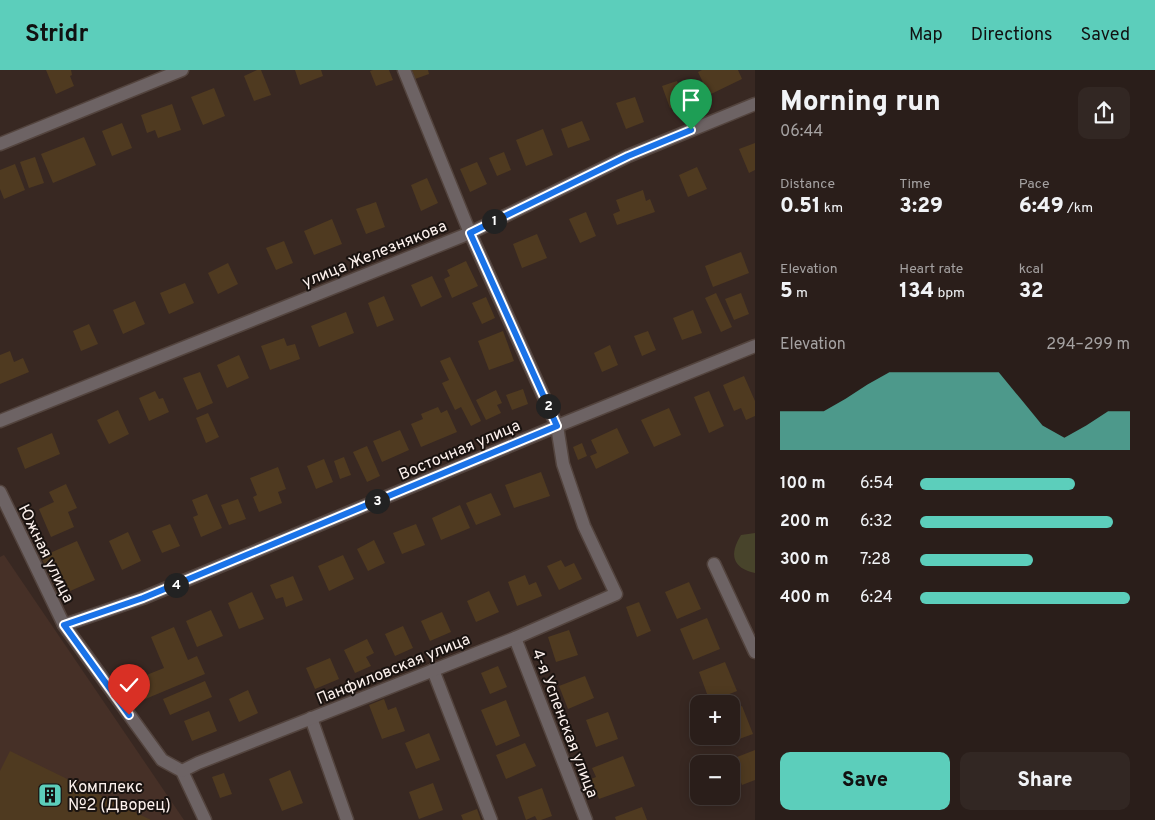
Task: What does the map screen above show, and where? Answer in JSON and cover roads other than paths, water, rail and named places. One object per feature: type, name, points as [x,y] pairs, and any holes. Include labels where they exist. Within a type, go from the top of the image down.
[{"type":"street","points":[[0,144],[182,70]]},
{"type":"street","points":[[404,70],[470,233],[557,426]]},
{"type":"street","name":"улица Железнякова","points":[[0,421],[470,233],[628,156],[755,104]]},
{"type":"street","name":"Восточная улица","points":[[64,625],[143,598],[755,346]]},
{"type":"street","name":"Панфиловская улица","points":[[182,771],[310,718],[515,638],[616,594],[584,526],[564,464],[557,426]]},
{"type":"street","name":"Южная улица","points":[[0,492],[64,625],[162,760],[182,771]]},
{"type":"street","points":[[714,564],[755,652]]},
{"type":"street","name":"4-я Успенская улица","points":[[515,638],[586,820]]},
{"type":"street","points":[[433,670],[491,820]]},
{"type":"street","points":[[310,718],[347,820]]},
{"type":"street","points":[[182,771],[205,820]]},
{"type":"place","name":"Комплекс №2 (Дворец)","points":[[50,795]]}]
